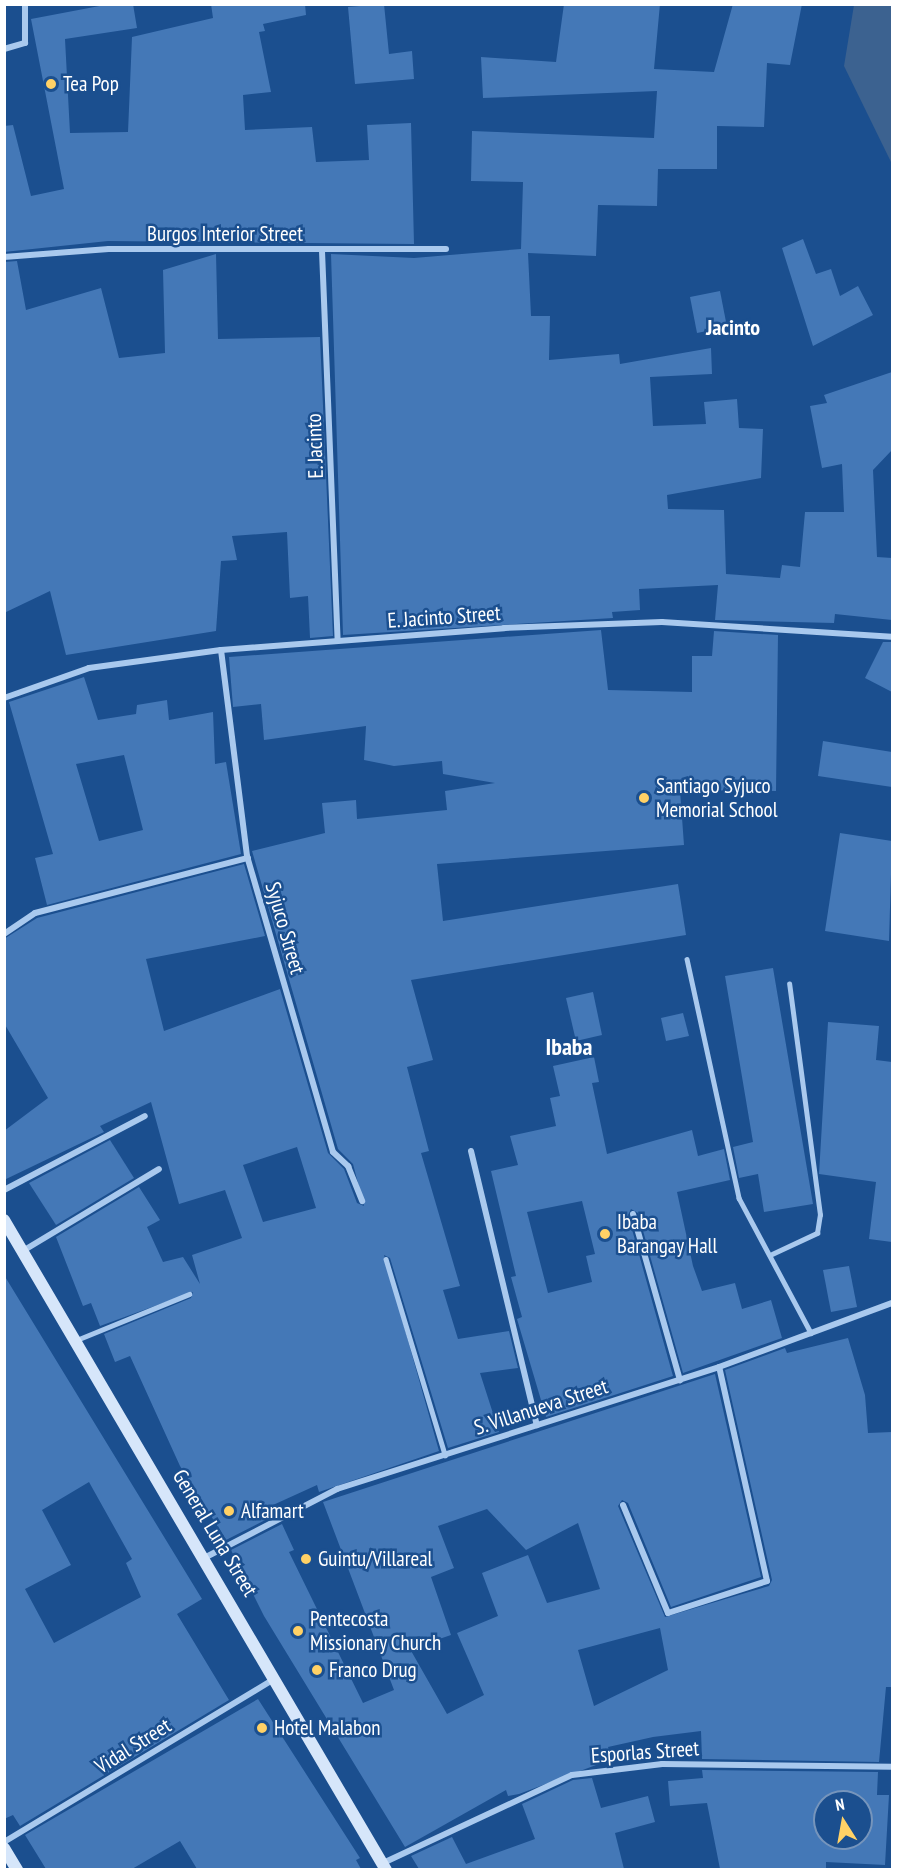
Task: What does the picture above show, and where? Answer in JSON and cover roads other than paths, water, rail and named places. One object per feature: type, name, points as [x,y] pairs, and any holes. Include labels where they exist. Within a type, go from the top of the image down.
[{"type":"main road","name":"General Luna Street","points":[[4,1220],[26,1249],[79,1339],[277,1677],[384,1866]]},
{"type":"main road","points":[[4,1848],[17,1869]]},
{"type":"street","points":[[4,49],[25,43],[26,4]]},
{"type":"street","name":"Burgos Interior Street","points":[[4,257],[109,249],[322,251],[446,249]]},
{"type":"street","name":"E. Jacinto","points":[[322,251],[338,640]]},
{"type":"street","name":"E. Jacinto Street","points":[[4,698],[89,668],[221,650],[338,640],[662,622],[892,636]]},
{"type":"street","name":"Syjuco Street","points":[[221,650],[248,858],[333,1152],[348,1166],[362,1201]]},
{"type":"street","points":[[4,934],[35,914],[248,858]]},
{"type":"street","points":[[4,1190],[145,1116]]},
{"type":"street","points":[[471,1151],[537,1425]]},
{"type":"street","points":[[26,1249],[159,1169]]},
{"type":"street","points":[[633,1214],[680,1380]]},
{"type":"street","name":"S. Villanueva Street","points":[[206,1557],[338,1489],[719,1367],[892,1303]]},
{"type":"street","points":[[623,1505],[668,1613],[767,1581],[719,1367]]},
{"type":"street","name":"Vidal Street","points":[[4,1842],[277,1677]]},
{"type":"street","name":"Esporlas Street","points":[[384,1866],[572,1775],[662,1764],[892,1767]]},
{"type":"lane","points":[[687,959],[739,1198],[772,1254],[811,1333]]},
{"type":"lane","points":[[772,1254],[817,1233],[820,1215],[789,984]]},
{"type":"lane","points":[[386,1258],[445,1455]]},
{"type":"lane","points":[[79,1339],[189,1294]]},
{"type":"water","points":[[854,5],[892,5],[892,164],[844,66]]},
{"type":"place","name":"Tea Pop","points":[[51,84]]},
{"type":"place","name":"Santiago Syjuco Memorial School","points":[[644,798]]},
{"type":"place","name":"Ibaba Barangay Hall","points":[[605,1234]]},
{"type":"place","name":"Alfamart","points":[[229,1511]]},
{"type":"place","name":"Guintu/Villareal","points":[[306,1559]]},
{"type":"place","name":"Pentecosta Missionary Church","points":[[298,1631]]},
{"type":"place","name":"Franco Drug","points":[[317,1670]]},
{"type":"place","name":"Hotel Malabon","points":[[262,1728]]},
{"type":"district","name":"Jacinto","points":[[733,328]]},
{"type":"district","name":"Ibaba","points":[[569,1047]]}]
